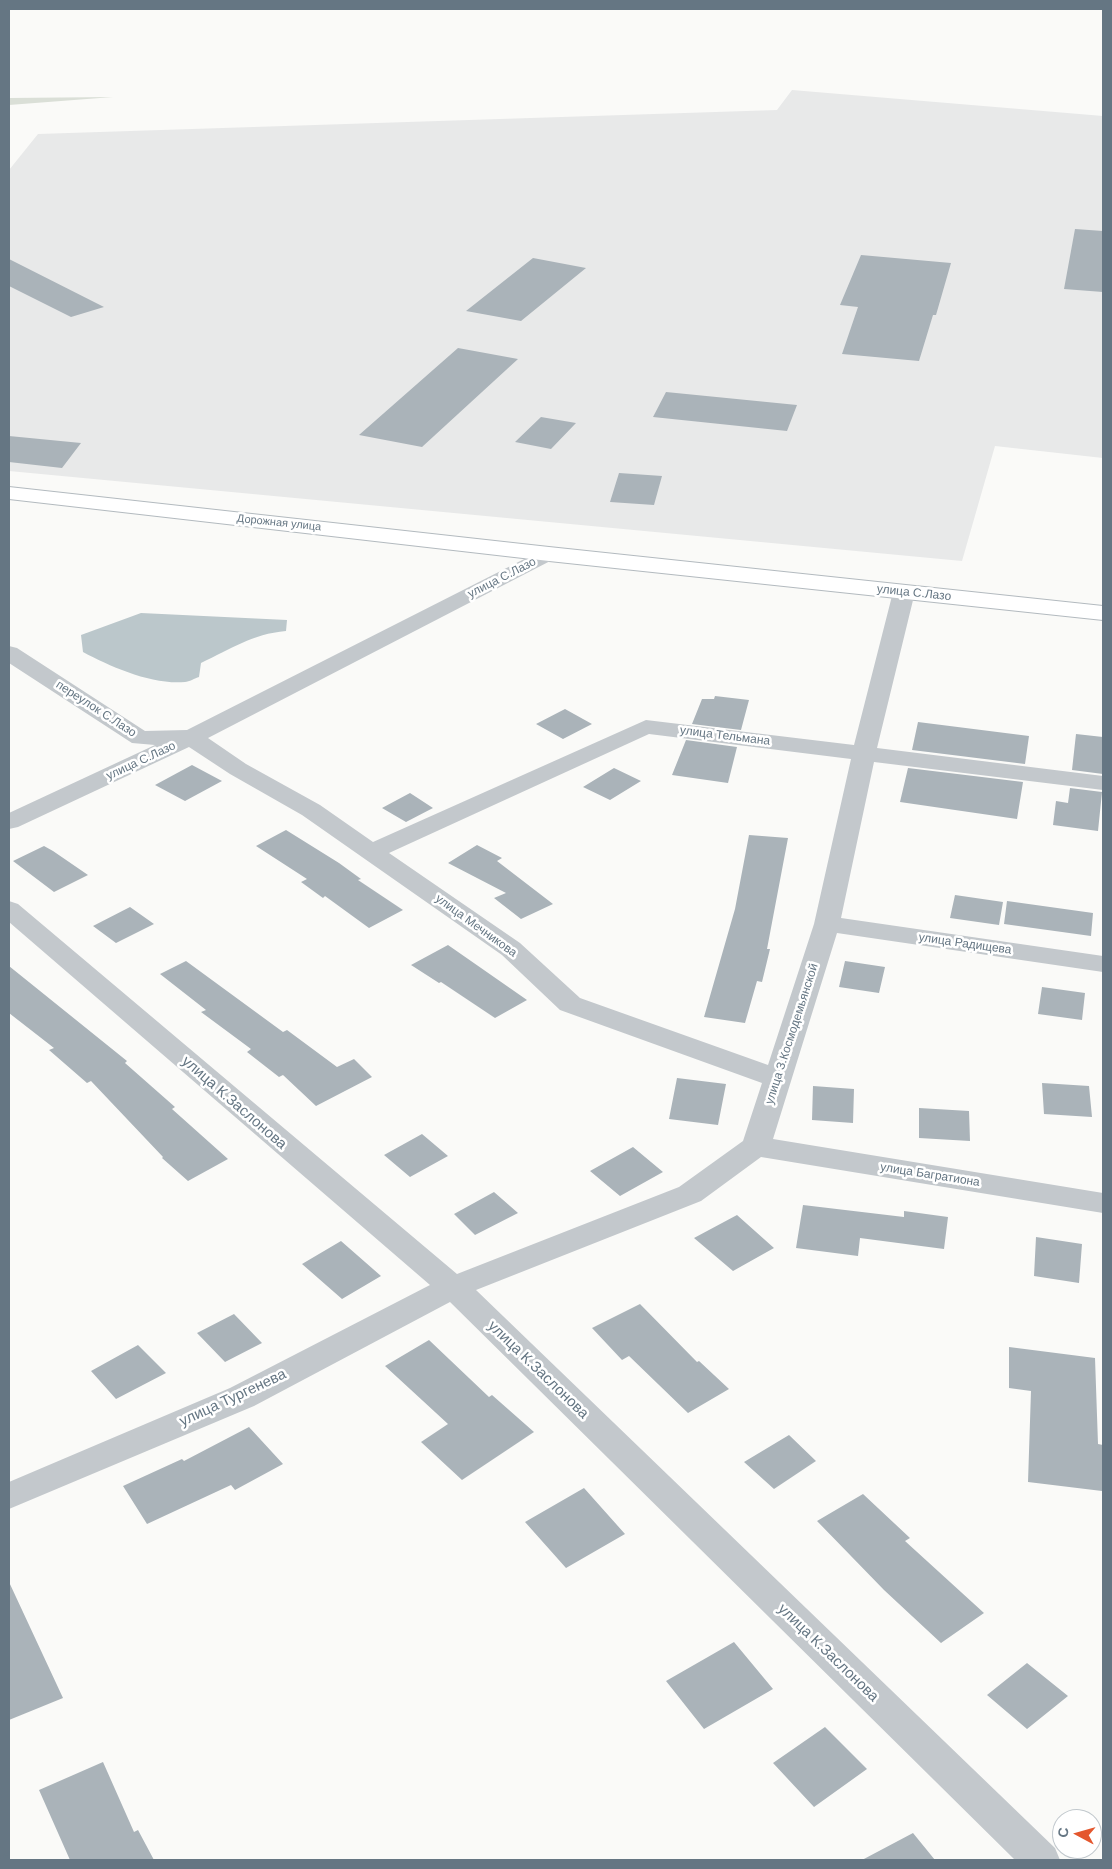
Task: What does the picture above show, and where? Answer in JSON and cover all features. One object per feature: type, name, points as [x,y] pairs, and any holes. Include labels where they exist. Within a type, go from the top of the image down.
[{"type":"street","name":"Дорожная улица","points":[[9,493],[549,554]]},
{"type":"street","name":"улица С.Лазо","points":[[9,822],[191,737],[549,554],[1103,613]]},
{"type":"street","name":"улица З.Космодемьянской","points":[[756,1146],[827,924],[864,753],[904,592]]},
{"type":"street","name":"переулок С.Лазо","points":[[9,653],[140,738],[191,737]]},
{"type":"street","name":"улица Тельмана","points":[[371,852],[646,727],[1103,783]]},
{"type":"street","name":"улица Мечникова","points":[[191,737],[238,769],[311,810],[511,949],[570,1004],[777,1078]]},
{"type":"street","name":"улица К.Заслонова","points":[[9,909],[459,1293],[1041,1860]]},
{"type":"street","name":"улица Радищева","points":[[827,924],[1103,964]]},
{"type":"street","points":[[451,1288],[690,1194],[756,1146]]},
{"type":"street","name":"улица Багратиона","points":[[756,1146],[1103,1203]]},
{"type":"street","name":"улица Тургенева","points":[[9,1496],[242,1397],[451,1288]]},
{"type":"shaded area","points":[[792,90],[1103,116],[1103,458],[995,446],[962,561],[9,471],[9,170],[38,134],[777,110]]},
{"type":"shaded area","points":[[113,97],[9,105],[9,98]]},
{"type":"shaded area","points":[[141,613],[287,620],[286,631],[252,639],[201,663],[199,677],[187,682],[159,681],[132,674],[83,652],[81,635]]},
{"type":"building","points":[[1075,229],[1103,231],[1103,292],[1064,289]]},
{"type":"building","points":[[861,255],[951,263],[936,315],[933,315],[919,361],[842,354],[858,307],[840,305]]},
{"type":"building","points":[[533,258],[586,268],[521,321],[466,311]]},
{"type":"building","points":[[9,259],[104,307],[71,317],[9,286]]},
{"type":"building","points":[[458,348],[518,359],[422,447],[359,435]]},
{"type":"building","points":[[666,392],[797,405],[787,431],[653,417]]},
{"type":"building","points":[[541,417],[576,423],[551,449],[515,442]]},
{"type":"building","points":[[9,436],[81,443],[62,468],[9,462]]},
{"type":"building","points":[[619,473],[662,476],[654,505],[610,502]]},
{"type":"building","points":[[715,696],[749,700],[741,730],[692,724],[702,699],[714,699]]},
{"type":"building","points":[[565,709],[592,724],[563,739],[536,724]]},
{"type":"building","points":[[918,722],[1029,736],[1025,764],[912,750]]},
{"type":"building","points":[[1076,734],[1103,737],[1103,774],[1072,770]]},
{"type":"building","points":[[686,740],[737,747],[728,783],[672,775]]},
{"type":"building","points":[[192,765],[222,781],[185,801],[155,785]]},
{"type":"building","points":[[614,768],[641,781],[610,800],[583,787]]},
{"type":"building","points":[[908,768],[1023,782],[1017,819],[900,802]]},
{"type":"building","points":[[1070,788],[1102,792],[1098,831],[1053,825],[1056,801],[1068,803]]},
{"type":"building","points":[[410,793],[433,808],[406,822],[382,808]]},
{"type":"building","points":[[286,830],[339,863],[361,879],[358,880],[403,910],[369,928],[325,896],[323,898],[301,882],[307,879],[256,846]]},
{"type":"building","points":[[749,835],[788,838],[767,949],[770,949],[762,982],[757,981],[745,1023],[704,1017],[735,909]]},
{"type":"building","points":[[477,845],[502,858],[497,861],[553,904],[521,919],[494,898],[506,893],[448,863]]},
{"type":"building","points":[[44,846],[88,875],[54,892],[13,861]]},
{"type":"building","points":[[955,895],[1003,902],[999,925],[950,918]]},
{"type":"building","points":[[1007,901],[1093,913],[1091,936],[1004,924]]},
{"type":"building","points":[[130,907],[154,924],[116,943],[93,926]]},
{"type":"building","points":[[448,945],[527,1000],[495,1018],[441,982],[439,983],[411,965]]},
{"type":"building","points":[[186,961],[283,1032],[287,1030],[337,1067],[354,1059],[372,1077],[316,1106],[283,1075],[279,1077],[247,1052],[251,1049],[201,1012],[206,1010],[160,974]]},
{"type":"building","points":[[845,961],[885,967],[879,993],[839,987]]},
{"type":"building","points":[[9,966],[127,1061],[125,1063],[175,1107],[172,1109],[228,1159],[188,1181],[162,1158],[91,1081],[87,1083],[49,1050],[54,1048],[9,1013]]},
{"type":"building","points":[[1042,987],[1085,993],[1082,1020],[1038,1014]]},
{"type":"building","points":[[677,1078],[726,1084],[718,1125],[669,1119]]},
{"type":"building","points":[[1042,1083],[1089,1086],[1092,1117],[1044,1114]]},
{"type":"building","points":[[813,1086],[854,1089],[853,1123],[812,1120]]},
{"type":"building","points":[[919,1108],[969,1111],[970,1141],[919,1138]]},
{"type":"building","points":[[422,1134],[448,1156],[410,1177],[384,1155]]},
{"type":"building","points":[[633,1147],[663,1172],[620,1196],[590,1171]]},
{"type":"building","points":[[494,1192],[518,1213],[475,1235],[454,1214]]},
{"type":"building","points":[[803,1205],[904,1217],[904,1211],[948,1217],[944,1249],[860,1238],[858,1256],[796,1248]]},
{"type":"building","points":[[737,1215],[774,1248],[733,1271],[694,1238]]},
{"type":"building","points":[[1036,1237],[1082,1244],[1079,1283],[1034,1276]]},
{"type":"building","points":[[341,1241],[381,1276],[342,1299],[302,1264]]},
{"type":"building","points":[[640,1304],[697,1362],[699,1361],[729,1389],[688,1413],[629,1356],[622,1360],[592,1328]]},
{"type":"building","points":[[234,1314],[262,1343],[225,1362],[197,1333]]},
{"type":"building","points":[[429,1340],[489,1397],[492,1395],[534,1432],[462,1480],[421,1442],[448,1424],[385,1366]]},
{"type":"building","points":[[138,1345],[166,1373],[116,1399],[91,1371]]},
{"type":"building","points":[[1009,1347],[1095,1358],[1098,1444],[1103,1445],[1102,1491],[1028,1482],[1031,1391],[1009,1388]]},
{"type":"building","points":[[249,1427],[283,1464],[235,1490],[231,1485],[147,1524],[123,1486],[182,1459],[184,1461]]},
{"type":"building","points":[[789,1435],[816,1461],[774,1489],[744,1462]]},
{"type":"building","points":[[584,1488],[625,1534],[566,1568],[525,1522]]},
{"type":"building","points":[[863,1494],[910,1538],[905,1541],[984,1613],[941,1643],[884,1590],[817,1521]]},
{"type":"building","points":[[9,1582],[63,1698],[9,1720]]},
{"type":"building","points":[[734,1642],[773,1689],[704,1729],[666,1681]]},
{"type":"building","points":[[1027,1663],[1068,1696],[1027,1729],[987,1695]]},
{"type":"building","points":[[825,1727],[867,1769],[814,1807],[773,1763]]},
{"type":"building","points":[[103,1762],[134,1832],[138,1830],[154,1860],[70,1860],[39,1790]]},
{"type":"building","points":[[913,1833],[935,1860],[862,1860]]}]
